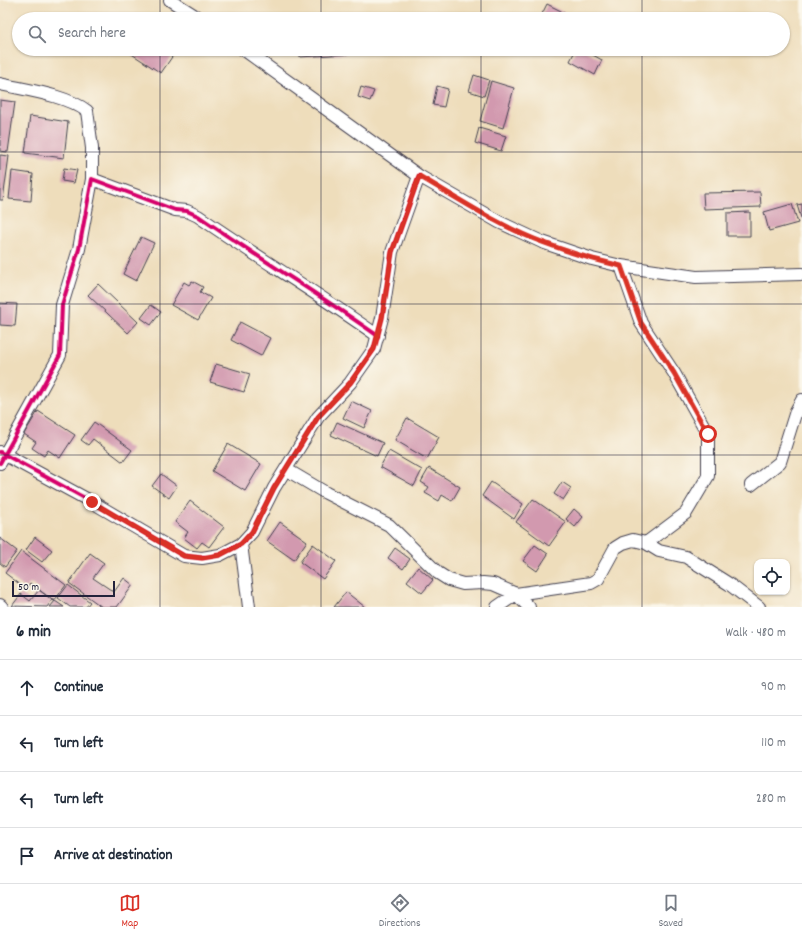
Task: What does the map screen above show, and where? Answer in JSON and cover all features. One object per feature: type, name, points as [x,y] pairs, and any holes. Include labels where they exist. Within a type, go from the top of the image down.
[{"type":"street","points":[[170,0],[189,12]]},
{"type":"street","points":[[253,56],[419,176],[499,222],[542,242],[592,259],[621,266],[696,277],[802,274]]},
{"type":"street","points":[[0,84],[64,100],[81,106],[87,111],[92,148],[92,179],[79,249],[62,305],[60,355],[2,456],[184,556],[202,558],[220,555],[241,544],[252,532],[274,488],[287,470],[318,417],[363,368],[374,349],[378,336],[392,252],[419,176]]},
{"type":"street","points":[[92,179],[175,210],[187,211],[198,216],[265,261],[331,302],[378,336]]},
{"type":"street","points":[[621,266],[641,323],[674,373],[708,434],[708,476],[686,513],[646,543]]},
{"type":"street","points":[[751,485],[780,462],[799,403],[802,400]]},
{"type":"street","points":[[287,470],[326,493],[388,525],[438,573],[449,580],[463,584],[493,584],[516,594],[529,607]]},
{"type":"street","points":[[497,607],[516,594],[591,583],[598,579],[615,548],[623,543],[633,540],[646,543],[659,551],[686,557],[737,589],[759,607]]},
{"type":"street","points":[[241,544],[249,607]]},
{"type":"building","points":[[547,4],[563,12],[543,12]]},
{"type":"building","points":[[135,56],[173,56],[161,73]]},
{"type":"building","points":[[572,56],[595,56],[602,60],[595,75],[570,61]]},
{"type":"building","points":[[474,75],[489,80],[484,96],[469,91]]},
{"type":"building","points":[[491,81],[514,88],[503,128],[480,121]]},
{"type":"building","points":[[437,86],[448,89],[444,107],[433,105]]},
{"type":"building","points":[[361,87],[374,91],[370,101],[358,97]]},
{"type":"building","points":[[0,100],[15,102],[8,152],[0,151]]},
{"type":"building","points":[[30,116],[68,122],[64,158],[25,153]]},
{"type":"building","points":[[479,128],[506,136],[501,151],[475,143]]},
{"type":"building","points":[[0,155],[9,156],[3,200],[0,200]]},
{"type":"building","points":[[64,168],[77,170],[74,183],[62,181]]},
{"type":"building","points":[[12,171],[33,174],[31,201],[9,199]]},
{"type":"building","points":[[760,192],[761,207],[704,209],[703,193]]},
{"type":"building","points":[[792,204],[798,223],[769,231],[764,212]]},
{"type":"building","points":[[802,204],[802,221],[797,205]]},
{"type":"building","points":[[750,212],[750,236],[727,236],[727,213]]},
{"type":"building","points":[[141,237],[154,243],[136,281],[123,274]]},
{"type":"building","points":[[192,281],[203,287],[200,292],[211,298],[198,320],[171,305],[184,282],[189,285]]},
{"type":"building","points":[[98,284],[138,322],[128,333],[88,295]]},
{"type":"building","points":[[0,303],[17,304],[15,326],[0,325]]},
{"type":"building","points":[[151,305],[161,312],[151,325],[141,318]]},
{"type":"building","points":[[240,322],[270,338],[261,356],[231,340]]},
{"type":"building","points":[[216,364],[250,374],[244,392],[210,382]]},
{"type":"building","points":[[351,401],[372,411],[364,428],[343,418]]},
{"type":"building","points":[[38,411],[75,435],[60,458],[48,450],[44,456],[32,448],[36,442],[24,434]]},
{"type":"building","points":[[407,418],[439,437],[427,459],[395,440]]},
{"type":"building","points":[[94,422],[132,450],[123,462],[93,439],[88,445],[81,440]]},
{"type":"building","points":[[337,422],[383,443],[377,456],[331,435]]},
{"type":"building","points":[[228,444],[261,464],[245,491],[212,471]]},
{"type":"building","points":[[389,451],[422,470],[414,486],[380,467]]},
{"type":"building","points":[[429,468],[460,487],[452,501],[442,495],[439,501],[425,493],[429,487],[421,482]]},
{"type":"building","points":[[161,474],[177,486],[169,498],[152,486]]},
{"type":"building","points":[[491,482],[523,504],[514,519],[482,496]]},
{"type":"building","points":[[562,482],[571,488],[563,500],[554,494]]},
{"type":"building","points":[[533,499],[566,522],[549,546],[516,522]]},
{"type":"building","points":[[190,501],[224,527],[209,547],[202,542],[197,548],[184,538],[188,532],[175,522]]},
{"type":"building","points":[[574,509],[583,517],[575,527],[566,519]]},
{"type":"building","points":[[280,522],[307,541],[294,560],[267,541]]},
{"type":"building","points":[[35,537],[52,550],[42,562],[26,550]]},
{"type":"building","points":[[0,538],[17,551],[5,567],[0,563]]},
{"type":"building","points":[[313,544],[336,561],[323,579],[300,562]]},
{"type":"building","points":[[535,545],[548,554],[537,571],[523,561]]},
{"type":"building","points":[[395,548],[410,559],[403,569],[388,558]]},
{"type":"building","points":[[21,551],[66,585],[54,601],[30,583],[26,589],[5,573]]},
{"type":"building","points":[[90,553],[104,563],[93,578],[114,592],[124,578],[133,585],[117,607],[102,607],[69,583]]},
{"type":"building","points":[[418,567],[433,580],[422,593],[407,581]]},
{"type":"building","points":[[68,585],[90,602],[86,607],[70,607],[58,598]]},
{"type":"building","points":[[39,590],[52,600],[47,607],[12,606],[21,594],[30,601]]},
{"type":"building","points":[[346,592],[365,607],[334,607]]},
{"type":"building","points":[[55,601],[64,607],[50,607]]},
{"type":"cycle path","points":[[0,452],[92,502],[184,556],[202,558],[220,555],[241,544],[252,532],[274,488],[318,417],[350,383],[374,349],[382,318],[392,252],[419,176]]},
{"type":"cycle path","points":[[0,463],[60,355],[62,305],[79,249],[92,179],[175,210],[187,211],[198,216],[378,336]]},
{"type":"route","points":[[92,502],[184,556],[202,558],[220,555],[241,544],[252,532],[274,488],[287,470],[318,417],[341,394],[363,368],[374,349],[382,318],[392,252],[419,176],[499,222],[542,242],[592,259],[621,266],[641,323],[657,350],[674,373],[708,434]]}]
